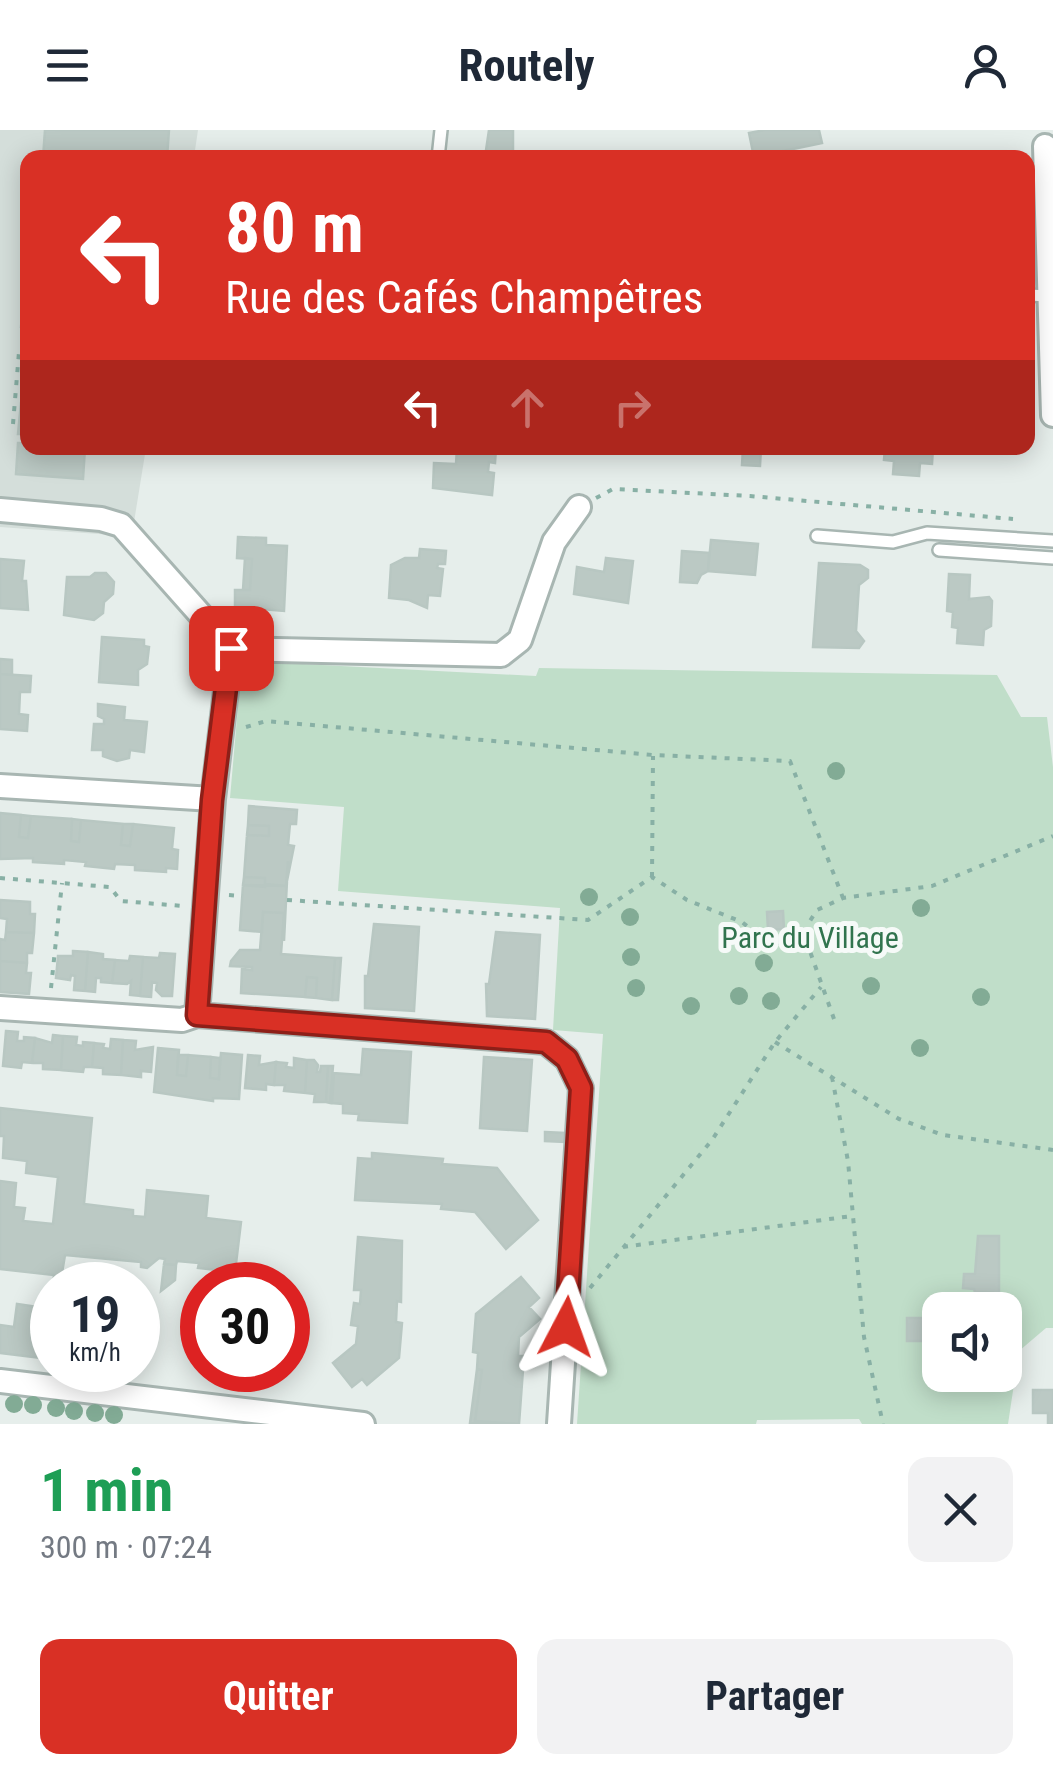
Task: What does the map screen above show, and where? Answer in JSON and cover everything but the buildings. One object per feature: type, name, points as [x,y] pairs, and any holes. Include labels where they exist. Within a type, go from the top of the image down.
[{"type":"street","points":[[1046,146],[1038,295],[1053,415]]},
{"type":"street","points":[[0,510],[101,518],[121,525],[231,648],[501,655],[520,640],[554,542],[579,507]]},
{"type":"street","points":[[197,1015],[212,800],[231,648]]},
{"type":"street","points":[[0,786],[212,800]]},
{"type":"street","points":[[0,1008],[182,1020],[197,1015],[546,1042],[567,1059],[581,1088],[560,1424]]},
{"type":"street","points":[[0,1382],[362,1424]]},
{"type":"lane","points":[[818,536],[893,542],[927,533],[1053,541]]},
{"type":"lane","points":[[939,550],[1053,558]]},
{"type":"path","points":[[12,424],[19,352]]},
{"type":"path","points":[[579,507],[613,489],[750,496],[1017,520]]},
{"type":"path","points":[[222,729],[236,730],[266,720],[653,755],[790,761],[843,898]]},
{"type":"path","points":[[652,877],[653,755]]},
{"type":"path","points":[[834,1019],[808,942],[808,924],[817,910],[843,898],[932,886],[1053,836]]},
{"type":"path","points":[[288,900],[588,920],[652,877]]},
{"type":"path","points":[[652,877],[687,900],[742,922],[768,942],[808,942]]},
{"type":"path","points":[[0,878],[110,887],[121,901],[204,908]]},
{"type":"path","points":[[48,1011],[62,883]]},
{"type":"path","points":[[568,1294],[584,1296],[712,1140],[776,1042],[821,986]]},
{"type":"path","points":[[776,1042],[899,1119],[942,1135],[1053,1150]]},
{"type":"path","points":[[832,1077],[848,1161],[864,1337],[883,1424]]},
{"type":"path","points":[[624,1247],[853,1216]]},
{"type":"shaded area","points":[[0,130],[198,130],[195,150],[20,150],[20,455],[145,455],[134,522],[113,535],[0,527]]},
{"type":"green space","name":"Parc du Village","points":[[242,661],[536,676],[539,668],[997,675],[1021,717],[1047,717],[1053,767],[1053,1328],[1046,1328],[1022,1348],[1022,1292],[922,1292],[922,1392],[1013,1392],[1008,1424],[862,1424],[859,1419],[757,1420],[756,1424],[577,1424],[603,1034],[553,1030],[560,908],[338,891],[344,807],[230,798]]},
{"type":"route","points":[[231,648],[212,800],[197,1015],[546,1042],[567,1059],[581,1088],[566,1327]]}]
